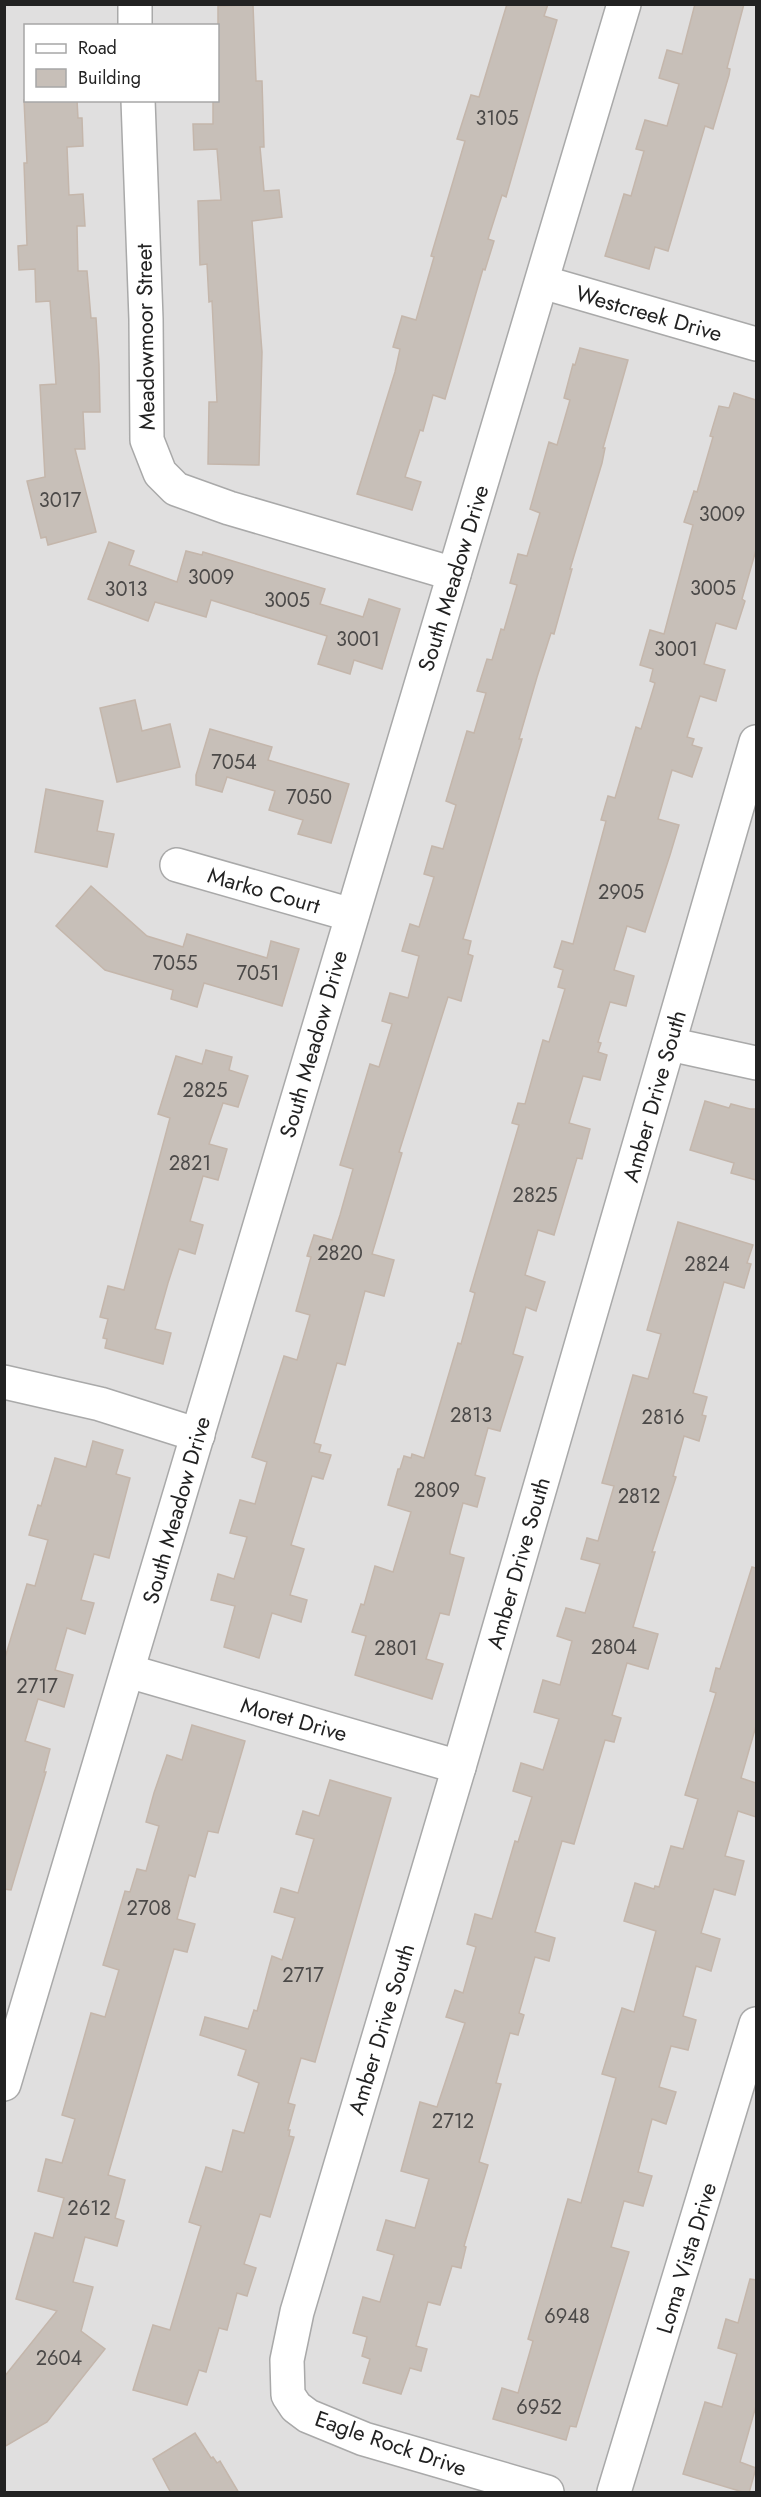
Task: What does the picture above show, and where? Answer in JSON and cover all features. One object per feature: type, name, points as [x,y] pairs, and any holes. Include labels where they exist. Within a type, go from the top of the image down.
[{"type":"street","points":[[135,4],[135,24]]},
{"type":"street","name":"South Meadow Drive","points":[[4,2084],[624,4]]},
{"type":"street","name":"Meadowmoor Street","points":[[138,102],[146,319],[147,440],[160,473],[176,489],[229,508],[454,574]]},
{"type":"street","name":"Westcreek Drive","points":[[542,282],[756,344]]},
{"type":"street","name":"Amber Drive South","points":[[288,2386],[287,2360],[297,2312],[459,1767],[756,741]]},
{"type":"street","name":"Marko Court","points":[[177,865],[352,915]]},
{"type":"street","points":[[669,1044],[756,1063]]},
{"type":"street","points":[[4,1382],[100,1404],[198,1435]]},
{"type":"street","name":"Moret Drive","points":[[128,1671],[459,1767]]},
{"type":"street","name":"Loma Vista Drive","points":[[614,2493],[756,2024]]},
{"type":"street","name":"Eagle Rock Drive","points":[[288,2386],[288,2395],[296,2407],[317,2420],[364,2439],[547,2493]]},
{"type":"shaded area","points":[[5,5],[756,5],[756,2492],[5,2492]]},
{"type":"building","points":[[507,4],[548,4],[544,16],[557,20],[506,197],[502,195],[488,239],[494,241],[485,270],[483,269],[445,399],[433,395],[423,431],[420,430],[405,477],[421,482],[412,510],[357,494],[395,372],[400,349],[393,347],[402,316],[416,320],[434,257],[431,256],[465,141],[457,139],[471,95],[479,97]]},
{"type":"building","points":[[695,4],[744,4],[727,68],[730,69],[729,75],[713,129],[705,126],[668,251],[655,247],[649,269],[605,256],[624,194],[631,196],[644,151],[636,149],[645,120],[667,126],[679,84],[659,78],[667,50],[682,54]]},
{"type":"building","points":[[253,5],[256,81],[262,81],[264,147],[260,147],[264,191],[279,190],[282,217],[252,221],[262,352],[259,465],[208,464],[209,402],[217,402],[212,301],[209,302],[207,264],[200,265],[198,201],[221,200],[217,149],[194,150],[193,124],[213,124],[213,102],[219,102],[218,6]]},
{"type":"building","points":[[24,102],[77,102],[78,118],[82,118],[83,146],[67,147],[69,195],[83,194],[85,226],[77,226],[78,271],[87,271],[91,318],[96,318],[100,412],[83,412],[85,449],[75,449],[96,532],[48,545],[46,537],[41,538],[27,481],[45,477],[40,385],[56,384],[50,301],[36,302],[35,269],[19,270],[18,246],[27,245],[24,163],[27,163]]},
{"type":"building","points":[[580,348],[628,360],[554,634],[551,633],[537,677],[519,739],[522,739],[463,939],[471,941],[468,954],[473,956],[461,1001],[448,997],[399,1152],[402,1153],[372,1254],[394,1260],[384,1296],[365,1291],[345,1365],[337,1363],[314,1443],[321,1445],[319,1452],[331,1455],[323,1479],[312,1476],[291,1545],[304,1549],[290,1595],[307,1600],[301,1622],[272,1613],[259,1658],[224,1647],[235,1606],[211,1600],[218,1574],[234,1579],[247,1537],[230,1533],[240,1500],[255,1504],[267,1462],[252,1457],[284,1356],[297,1360],[310,1315],[296,1311],[311,1257],[307,1256],[314,1235],[332,1240],[340,1215],[353,1169],[340,1165],[370,1064],[379,1067],[392,1024],[382,1021],[390,993],[408,998],[419,956],[402,951],[410,924],[419,927],[434,877],[424,874],[432,846],[443,849],[456,805],[446,801],[467,731],[474,733],[486,693],[477,691],[487,659],[492,660],[501,629],[504,630],[517,585],[510,583],[518,554],[527,556],[540,513],[530,509],[549,442],[557,445],[570,400],[564,398]]},
{"type":"building","points":[[734,393],[756,400],[756,550],[742,599],[745,601],[736,629],[716,623],[704,664],[725,670],[716,701],[700,696],[687,737],[694,739],[692,745],[702,748],[692,777],[672,770],[658,819],[679,825],[645,932],[627,926],[614,970],[634,976],[626,1006],[610,1002],[598,1042],[601,1043],[598,1052],[607,1055],[600,1080],[583,1076],[569,1123],[590,1129],[582,1159],[577,1158],[554,1235],[538,1230],[525,1275],[545,1282],[536,1311],[526,1307],[513,1354],[523,1357],[500,1431],[488,1428],[475,1475],[485,1478],[477,1507],[463,1503],[450,1554],[464,1558],[449,1615],[440,1613],[426,1659],[443,1664],[432,1699],[355,1675],[366,1636],[352,1632],[361,1604],[364,1605],[375,1566],[393,1572],[411,1512],[388,1505],[398,1469],[400,1469],[404,1456],[411,1458],[412,1454],[424,1458],[458,1343],[461,1344],[475,1293],[470,1291],[519,1125],[512,1123],[518,1103],[525,1104],[543,1040],[549,1042],[565,989],[558,987],[563,970],[554,967],[562,941],[573,944],[606,821],[601,820],[608,796],[615,798],[636,727],[641,729],[655,683],[650,681],[653,669],[640,665],[650,630],[664,634],[693,525],[684,522],[694,491],[697,492],[713,437],[710,436],[719,406],[729,408]]},
{"type":"building","points":[[109,542],[134,551],[129,565],[177,582],[186,551],[202,555],[203,552],[325,589],[320,604],[363,617],[369,599],[400,609],[382,669],[354,660],[350,674],[318,664],[327,636],[211,600],[206,617],[155,602],[148,621],[88,599]]},
{"type":"building","points":[[135,700],[142,731],[170,724],[180,767],[117,782],[100,708]]},
{"type":"building","points":[[210,729],[272,747],[268,760],[349,784],[331,843],[298,834],[303,820],[269,810],[275,791],[227,777],[222,792],[196,785],[196,775]]},
{"type":"building","points":[[46,789],[103,801],[97,831],[114,834],[107,867],[35,852]]},
{"type":"building","points":[[91,886],[147,936],[183,947],[187,934],[267,958],[271,941],[299,949],[282,1006],[204,983],[197,1007],[171,999],[173,990],[105,970],[56,926]]},
{"type":"building","points":[[206,1050],[232,1057],[229,1070],[248,1076],[238,1107],[223,1103],[209,1144],[227,1149],[218,1180],[203,1176],[190,1221],[203,1225],[195,1254],[179,1249],[168,1283],[155,1329],[171,1333],[163,1364],[105,1348],[107,1339],[103,1338],[108,1319],[100,1317],[108,1286],[124,1290],[170,1118],[158,1114],[176,1056],[202,1064]]},
{"type":"building","points":[[705,1101],[729,1108],[731,1104],[756,1109],[756,1180],[731,1173],[734,1163],[690,1150]]},
{"type":"building","points":[[678,1222],[753,1245],[747,1263],[751,1264],[744,1288],[724,1282],[693,1393],[707,1397],[702,1415],[706,1416],[699,1441],[684,1436],[673,1476],[676,1477],[652,1552],[655,1552],[633,1627],[658,1634],[648,1669],[627,1663],[612,1715],[621,1718],[614,1742],[605,1740],[574,1844],[562,1841],[535,1932],[555,1938],[549,1961],[535,1957],[519,2013],[524,2015],[518,2035],[510,2033],[496,2083],[501,2084],[479,2162],[488,2165],[464,2246],[466,2247],[461,2268],[452,2266],[440,2305],[428,2302],[416,2346],[427,2349],[421,2371],[410,2368],[401,2394],[363,2383],[370,2359],[362,2356],[367,2337],[353,2333],[363,2297],[380,2302],[394,2255],[377,2250],[386,2220],[415,2228],[429,2179],[401,2171],[420,2102],[437,2107],[465,2023],[446,2017],[455,1990],[463,1993],[476,1947],[467,1944],[475,1914],[492,1919],[515,1841],[518,1842],[532,1797],[513,1791],[521,1763],[543,1770],[559,1719],[534,1712],[543,1680],[560,1685],[572,1641],[557,1636],[566,1608],[585,1613],[600,1564],[581,1559],[587,1538],[598,1541],[614,1486],[602,1483],[633,1375],[648,1379],[661,1334],[647,1330]]},
{"type":"building","points":[[93,1441],[123,1450],[116,1474],[130,1478],[109,1558],[94,1554],[81,1600],[94,1603],[85,1634],[67,1628],[55,1670],[73,1675],[64,1707],[38,1699],[25,1741],[50,1749],[44,1772],[46,1772],[11,1890],[4,1889],[4,1661],[27,1584],[35,1586],[48,1540],[29,1535],[38,1505],[41,1506],[55,1458],[86,1467]]},
{"type":"building","points":[[752,1567],[756,1568],[756,1726],[741,1778],[756,1783],[756,1817],[738,1811],[725,1856],[744,1861],[735,1895],[714,1889],[701,1933],[720,1939],[711,1971],[696,1966],[683,2016],[696,2020],[688,2050],[671,2046],[659,2087],[676,2092],[666,2124],[652,2119],[638,2172],[652,2176],[643,2206],[624,2201],[611,2247],[629,2252],[576,2427],[570,2426],[566,2440],[493,2419],[502,2388],[518,2393],[533,2341],[528,2339],[568,2199],[581,2203],[616,2078],[602,2074],[622,2008],[634,2012],[656,1931],[624,1921],[635,1883],[654,1889],[655,1886],[659,1887],[671,1846],[683,1849],[698,1799],[685,1795],[716,1693],[710,1691],[716,1668],[720,1669]]},
{"type":"building","points":[[192,1725],[245,1741],[218,1833],[208,1831],[195,1877],[189,1875],[177,1919],[195,1924],[187,1952],[174,1949],[108,2175],[125,2180],[115,2218],[124,2221],[117,2246],[85,2237],[73,2282],[93,2287],[81,2331],[105,2349],[47,2422],[4,2447],[4,2377],[57,2311],[16,2299],[35,2233],[53,2238],[64,2198],[38,2191],[46,2159],[62,2163],[75,2119],[62,2115],[91,2013],[105,2017],[119,1970],[103,1965],[125,1891],[130,1892],[137,1869],[146,1871],[159,1826],[146,1822],[154,1793],[167,1755],[182,1760]]},
{"type":"building","points":[[330,1780],[391,1798],[315,2062],[301,2058],[288,2103],[295,2105],[288,2130],[290,2130],[289,2136],[294,2137],[270,2217],[260,2214],[244,2264],[256,2268],[247,2296],[237,2293],[227,2330],[219,2328],[206,2372],[199,2370],[187,2405],[133,2390],[153,2325],[170,2330],[201,2226],[189,2222],[206,2167],[222,2172],[233,2130],[244,2133],[259,2083],[238,2075],[246,2050],[200,2035],[205,2017],[248,2029],[254,2010],[257,2011],[272,1956],[282,1960],[295,1918],[274,1912],[281,1888],[298,1893],[314,1839],[296,1834],[303,1811],[319,1816]]},
{"type":"building","points":[[750,2279],[756,2280],[756,2406],[740,2462],[756,2468],[749,2493],[746,2493],[683,2474],[705,2402],[722,2407],[737,2354],[718,2348],[726,2319],[738,2323]]},
{"type":"building","points":[[195,2433],[211,2458],[213,2457],[217,2463],[220,2461],[239,2493],[171,2493],[153,2459]]}]
